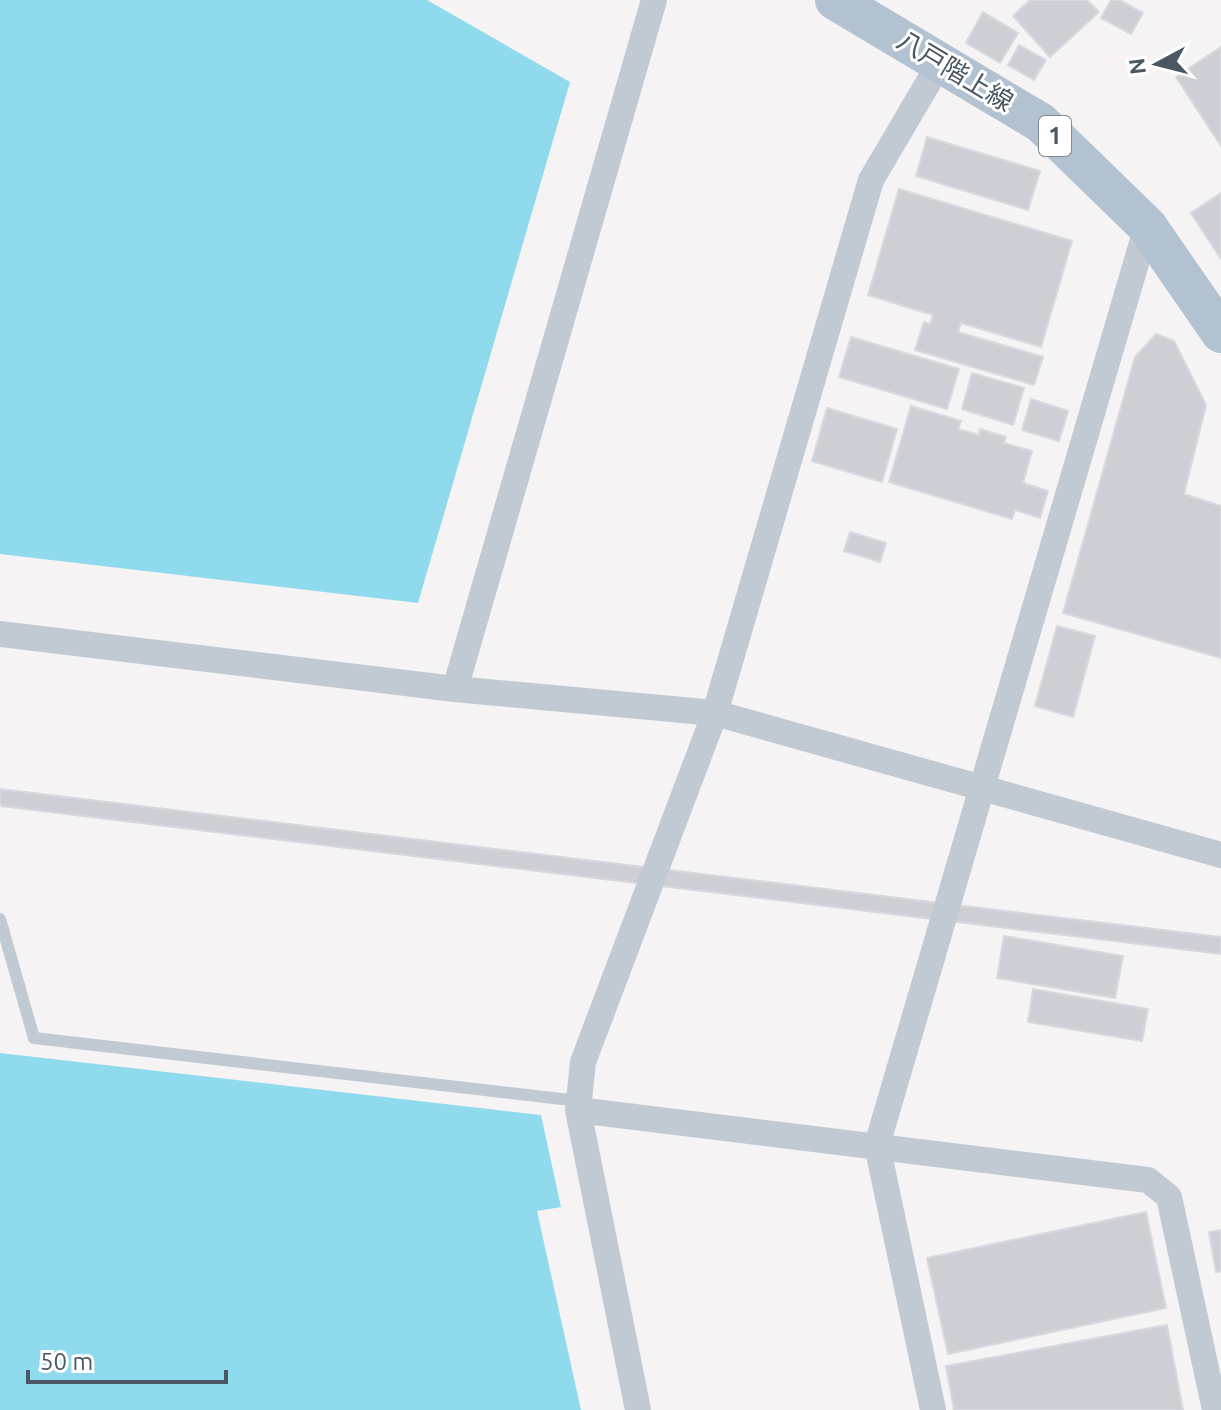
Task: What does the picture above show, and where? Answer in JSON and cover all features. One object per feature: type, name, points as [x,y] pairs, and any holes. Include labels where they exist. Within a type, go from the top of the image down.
[{"type":"main road","name":"八戸階上線","points":[[835,0],[1041,123],[1147,226],[1221,333]]},
{"type":"street","points":[[455,689],[654,0]]},
{"type":"street","points":[[638,1410],[578,1106],[583,1062],[715,713],[871,180],[941,61]]},
{"type":"street","points":[[933,1410],[877,1145],[1147,226]]},
{"type":"street","points":[[0,634],[455,689],[715,713],[1221,855]]},
{"type":"street","points":[[578,1106],[1148,1180],[1169,1197],[1215,1410]]},
{"type":"lane","points":[[0,919],[5,954],[34,1038],[578,1106]]},
{"type":"water","points":[[0,0],[427,0],[570,82],[418,603],[0,554]]},
{"type":"water","points":[[0,1053],[541,1115],[561,1207],[537,1211],[581,1410],[0,1410]]},
{"type":"building","points":[[1030,0],[1087,0],[1099,12],[1050,57],[1013,16]]},
{"type":"building","points":[[1111,0],[1120,0],[1143,13],[1131,34],[1101,18]]},
{"type":"building","points":[[983,12],[1018,33],[1000,63],[966,43]]},
{"type":"building","points":[[1019,45],[1046,60],[1034,80],[1008,65]]},
{"type":"building","points":[[1221,47],[1221,146],[1176,77]]},
{"type":"building","points":[[927,137],[1040,171],[1028,210],[916,176]]},
{"type":"building","points":[[899,189],[1072,241],[1041,347],[961,323],[958,332],[1043,357],[1034,385],[915,350],[924,322],[930,324],[933,315],[868,295]]},
{"type":"building","points":[[1221,193],[1221,259],[1191,213]]},
{"type":"building","points":[[1156,334],[1174,341],[1206,405],[1184,494],[1221,506],[1221,658],[1063,613],[1135,357]]},
{"type":"building","points":[[851,337],[959,369],[947,409],[839,377]]},
{"type":"building","points":[[972,373],[1024,388],[1013,425],[962,409]]},
{"type":"building","points":[[1031,399],[1068,411],[1059,441],[1022,430]]},
{"type":"building","points":[[911,406],[961,421],[958,429],[979,435],[980,429],[1006,437],[1004,443],[1032,451],[1023,483],[1048,491],[1040,518],[1015,510],[1012,519],[889,482]]},
{"type":"building","points":[[827,408],[897,429],[882,482],[812,461]]},
{"type":"building","points":[[850,532],[886,543],[880,562],[844,551]]},
{"type":"building","points":[[1057,626],[1095,636],[1073,717],[1035,706]]},
{"type":"building","points":[[0,789],[1221,937],[1221,954],[0,806]]},
{"type":"building","points":[[1004,936],[1123,956],[1115,998],[997,978]]},
{"type":"building","points":[[1033,989],[1148,1009],[1142,1041],[1028,1022]]},
{"type":"building","points":[[1146,1212],[1166,1308],[948,1354],[927,1258]]},
{"type":"building","points":[[1221,1230],[1221,1271],[1216,1272],[1209,1232]]},
{"type":"building","points":[[1167,1325],[1183,1410],[954,1410],[946,1366]]}]
